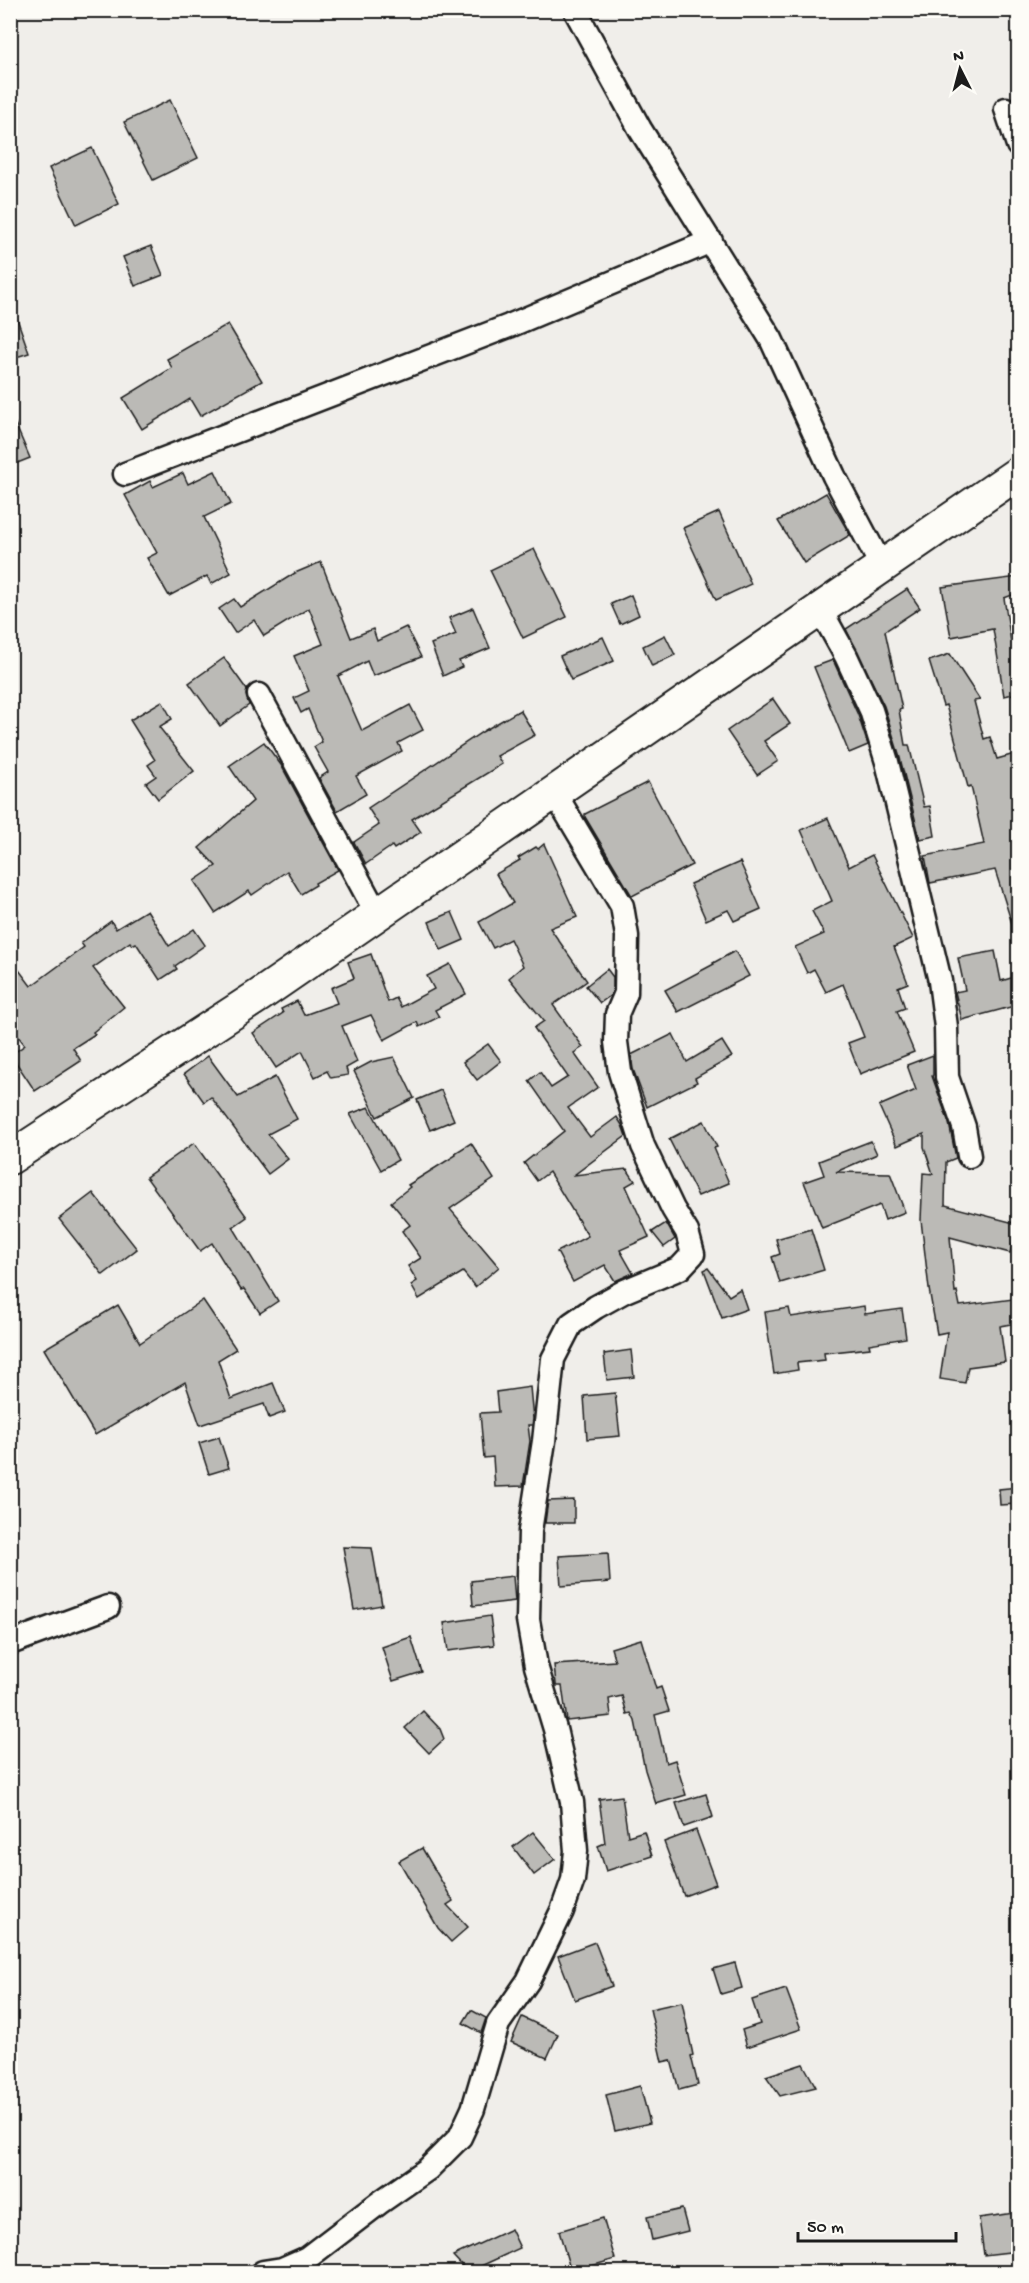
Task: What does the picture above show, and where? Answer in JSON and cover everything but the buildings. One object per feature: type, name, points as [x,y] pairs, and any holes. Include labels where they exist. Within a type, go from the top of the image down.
[{"type":"main road","points":[[10,1158],[260,995],[1018,473]]},
{"type":"street","points":[[574,10],[640,129],[771,339],[834,476],[882,567]]},
{"type":"street","points":[[1006,109],[1018,145]]},
{"type":"street","points":[[125,474],[509,326],[711,241]]},
{"type":"street","points":[[820,609],[846,656],[871,710],[887,762],[940,981],[946,1027],[947,1077],[964,1127],[969,1156]]},
{"type":"street","points":[[259,695],[377,914]]},
{"type":"street","points":[[263,2272],[282,2269],[307,2258],[428,2169],[460,2137],[473,2109],[498,2024],[528,1981],[573,1880],[576,1851],[572,1802],[555,1729],[536,1666],[528,1620],[530,1532],[544,1441],[553,1359],[571,1324],[596,1306],[625,1291],[680,1268],[693,1254],[687,1232],[643,1146],[620,1072],[615,1042],[617,1014],[626,993],[627,936],[622,906],[554,792]]},
{"type":"street","points":[[10,1643],[108,1607]]}]
